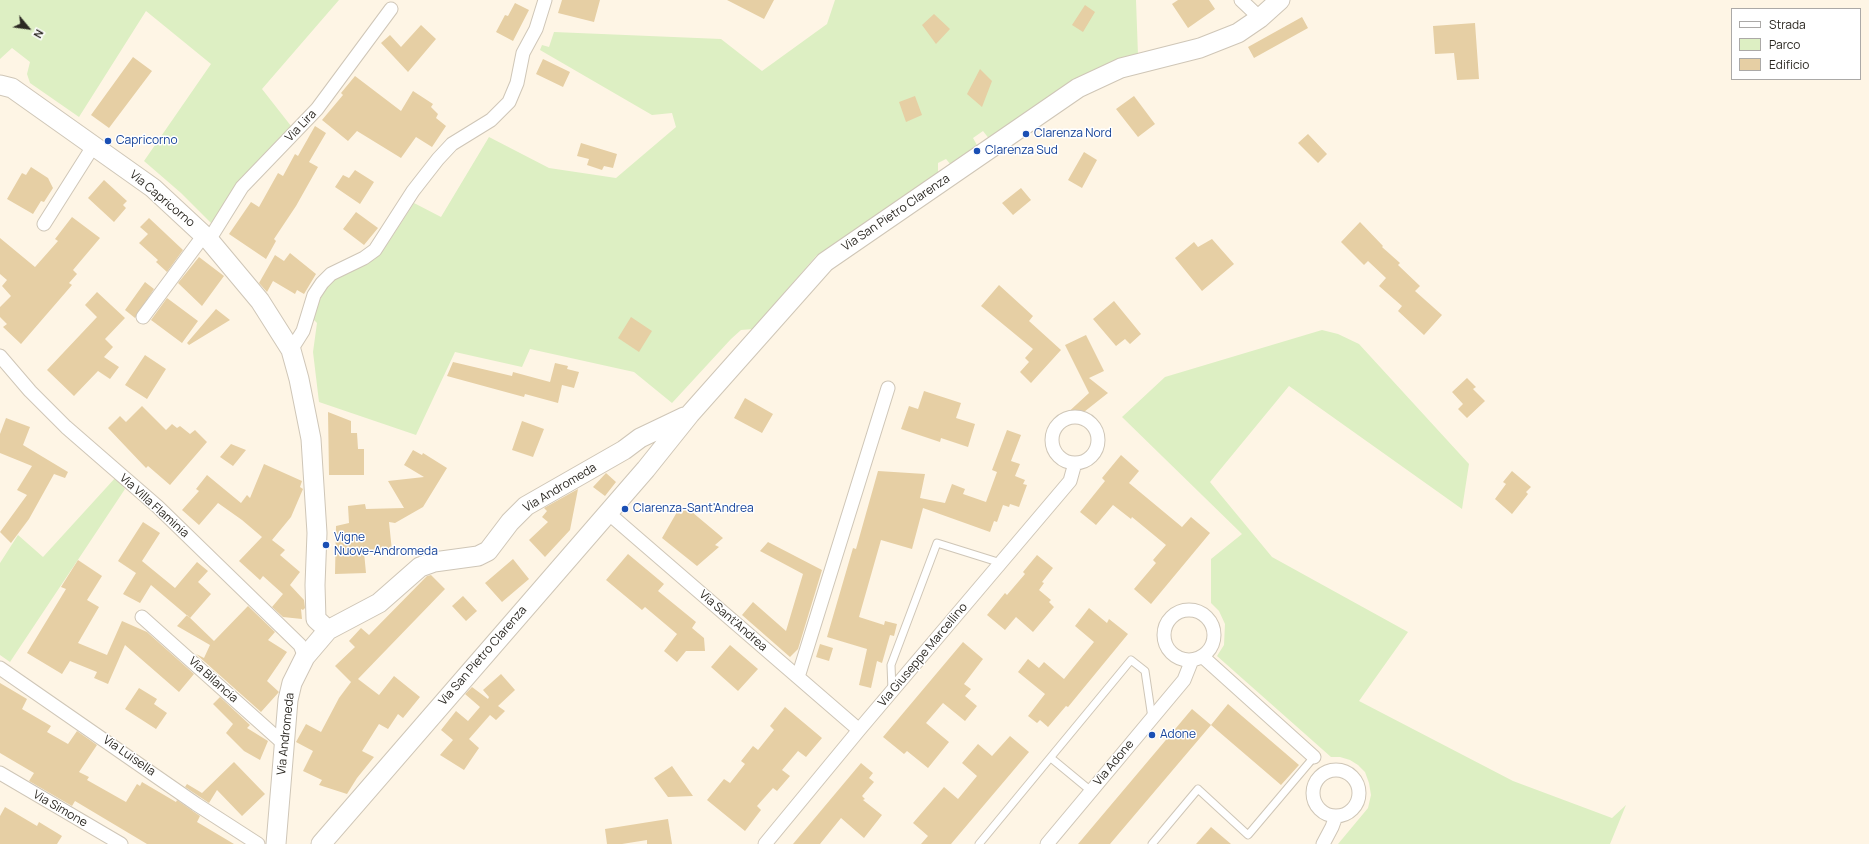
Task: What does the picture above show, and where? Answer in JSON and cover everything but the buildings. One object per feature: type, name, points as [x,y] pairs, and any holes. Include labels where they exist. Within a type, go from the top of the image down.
[{"type":"main road","name":"Via San Pietro Clarenza","points":[[321,844],[607,512],[646,469],[690,414],[825,262],[1078,88],[1121,68],[1200,48],[1238,33],[1260,18],[1280,0]]},
{"type":"main road","name":"Via Capricorno","points":[[0,84],[12,88],[153,188],[207,238],[260,301],[291,350],[300,379],[311,439],[317,533],[315,585],[316,619],[328,630]]},
{"type":"main road","name":"Via Andromeda","points":[[276,844],[288,700],[292,683],[305,657],[328,630],[379,603],[420,567],[434,562],[478,556],[488,550],[510,522],[526,506],[624,450],[640,438],[690,414]]},
{"type":"main road","points":[[624,450],[632,450],[639,454],[644,461],[646,469]]},
{"type":"street","points":[[291,350],[303,331],[314,295],[322,283],[331,274],[364,258],[375,250],[413,191],[438,159],[452,144],[491,120],[509,102],[517,83],[523,53],[536,28],[545,0]]},
{"type":"street","points":[[1241,0],[1260,18]]},
{"type":"street","name":"Via Lira","points":[[143,317],[207,238],[242,187],[317,109],[391,9]]},
{"type":"street","points":[[44,224],[94,145]]},
{"type":"street","name":"Via Villa Flaminia","points":[[0,356],[30,392],[66,427],[158,507],[300,645],[305,657]]},
{"type":"street","points":[[798,677],[888,388]]},
{"type":"street","name":"Via Giuseppe Marcellino","points":[[766,844],[859,730],[1070,481],[1075,463]]},
{"type":"street","name":"Via Sant'Andrea","points":[[607,512],[859,730]]},
{"type":"street","name":"Via Bilancia","points":[[142,617],[284,744]]},
{"type":"street","name":"Via Adone","points":[[1046,844],[1184,680],[1197,658],[1314,757]]},
{"type":"street","name":"Via Luisella","points":[[0,668],[196,804],[258,844]]},
{"type":"street","name":"Via Simone","points":[[0,773],[121,844]]},
{"type":"street","points":[[1323,844],[1336,816]]},
{"type":"lane","points":[[892,691],[891,665],[937,544],[1001,563]]},
{"type":"lane","points":[[979,844],[1131,660],[1145,671],[1152,719]]},
{"type":"lane","points":[[1152,844],[1198,789],[1248,835],[1314,757]]},
{"type":"lane","points":[[1050,758],[1091,791]]},
{"type":"green space","points":[[0,0],[339,0],[262,89],[291,126],[239,180],[212,224],[181,193],[144,161],[211,64],[146,11],[79,117],[30,83],[27,74],[30,62],[12,48],[0,59]]},
{"type":"green space","points":[[835,0],[1136,0],[1138,55],[1088,73],[1054,94],[990,140],[983,131],[973,138],[978,147],[951,165],[946,159],[938,163],[938,174],[816,256],[753,329],[741,330],[731,339],[672,403],[634,372],[530,349],[522,367],[455,352],[416,435],[319,402],[313,352],[317,323],[313,319],[318,303],[328,284],[339,274],[375,259],[388,243],[414,203],[441,217],[489,137],[549,168],[616,178],[676,127],[672,113],[652,115],[540,50],[542,45],[549,47],[554,32],[721,39],[762,71],[827,24]]},
{"type":"green space","points":[[1322,330],[1338,334],[1359,344],[1469,464],[1462,509],[1289,386],[1210,482],[1272,557],[1408,632],[1359,701],[1513,781],[1612,818],[1626,805],[1610,844],[1338,844],[1368,808],[1371,795],[1365,772],[1350,760],[1340,757],[1331,757],[1217,656],[1224,645],[1225,624],[1219,611],[1211,603],[1211,559],[1242,534],[1122,417],[1165,377]]},
{"type":"green space","points":[[116,477],[125,489],[10,662],[0,655],[0,563],[18,535],[43,557]]},
{"type":"place","name":"Clarenza Nord","points":[[1026,134]]},
{"type":"place","name":"Capricorno","points":[[108,141]]},
{"type":"place","name":"Clarenza Sud","points":[[977,151]]},
{"type":"place","name":"Clarenza-Sant'Andrea","points":[[625,509]]},
{"type":"place","name":"Vigne Nuove-Andromeda","points":[[326,545]]},
{"type":"place","name":"Adone","points":[[1152,735]]}]
